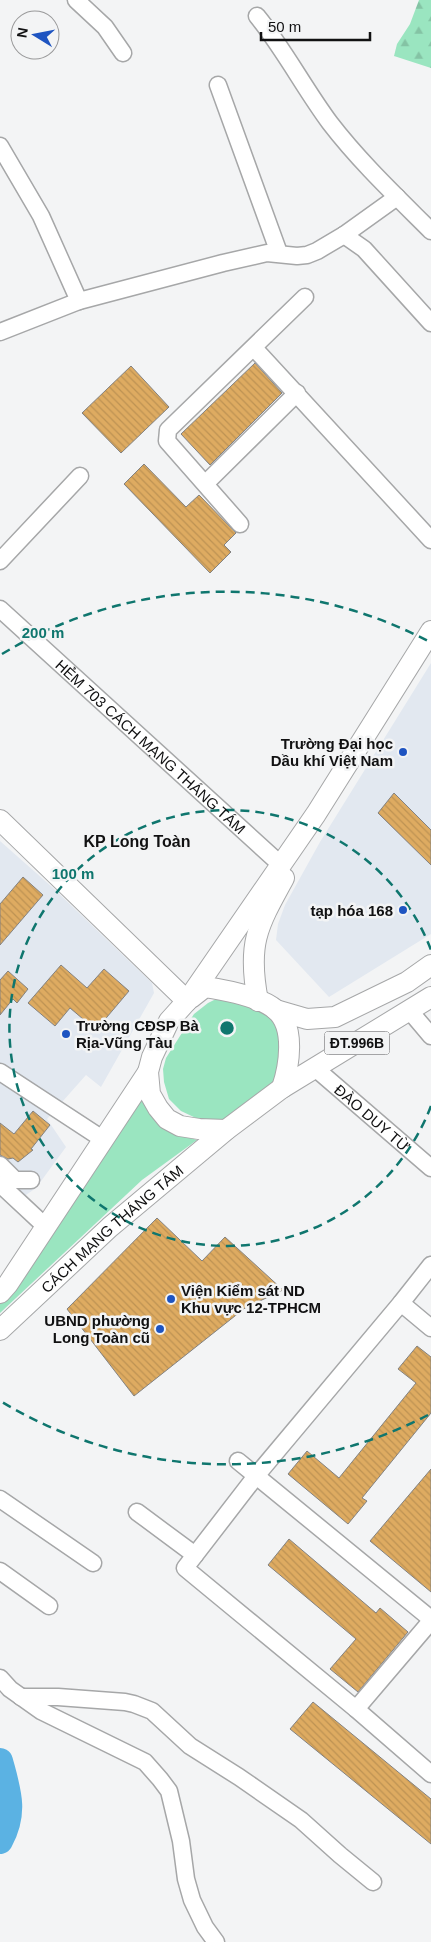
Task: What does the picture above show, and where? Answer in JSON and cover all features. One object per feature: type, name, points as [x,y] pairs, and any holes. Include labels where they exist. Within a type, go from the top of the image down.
[{"type":"main road","points":[[0,1293],[8,1284],[148,1072],[152,1057],[169,1021],[187,1001],[316,814],[431,631]]},
{"type":"main road","points":[[258,1001],[252,961],[255,940],[263,917],[293,862],[316,814]]},
{"type":"main road","points":[[0,820],[187,1001]]},
{"type":"main road","name":"ĐT.996B","points":[[276,1010],[307,1019],[336,1017],[407,982],[431,966]]},
{"type":"main road","points":[[407,982],[420,1004]]},
{"type":"main road","points":[[148,1072],[150,1094],[167,1119],[180,1126],[199,1129],[226,1130],[282,1088],[288,1071],[288,1034],[283,1020],[276,1010],[243,994],[205,987],[187,1001]]},
{"type":"main road","name":"ĐT.996B","points":[[282,1088],[420,1004]]},
{"type":"main road","name":"CÁCH MẠNG THÁNG TÁM","points":[[0,1330],[110,1227],[226,1130]]},
{"type":"street","points":[[76,0],[105,27],[123,53]]},
{"type":"street","points":[[256,16],[273,36],[330,122],[378,179],[431,231]]},
{"type":"street","points":[[218,85],[279,253]]},
{"type":"street","points":[[0,146],[44,222],[78,300]]},
{"type":"street","points":[[0,332],[78,300],[223,263],[267,253],[307,255],[344,235],[397,197]]},
{"type":"street","points":[[344,235],[364,249],[431,323]]},
{"type":"street","points":[[240,524],[168,441],[168,430],[305,297]]},
{"type":"street","points":[[254,348],[431,540]]},
{"type":"street","points":[[206,483],[297,394]]},
{"type":"street","points":[[0,561],[80,476]]},
{"type":"street","name":"HẺM 703 CÁCH MẠNG THÁNG TÁM","points":[[0,609],[280,864]]},
{"type":"street","points":[[420,1004],[431,1036]]},
{"type":"street","name":"ĐÀO DUY TỪ","points":[[315,1068],[431,1168]]},
{"type":"street","points":[[0,1072],[104,1140]]},
{"type":"street","points":[[0,1165],[15,1180],[32,1180]]},
{"type":"street","points":[[0,1184],[45,1226]]},
{"type":"street","points":[[431,1265],[256,1476],[185,1568],[356,1709],[431,1774]]},
{"type":"street","points":[[401,1303],[431,1328]]},
{"type":"street","points":[[238,1461],[431,1620],[356,1709]]},
{"type":"street","points":[[0,1499],[93,1564]]},
{"type":"street","points":[[137,1512],[195,1556]]},
{"type":"street","points":[[0,1571],[49,1606]]},
{"type":"street","points":[[0,1678],[20,1697],[41,1711],[145,1762],[169,1791],[181,1841],[186,1879],[192,1900],[205,1927],[216,1942]]},
{"type":"street","points":[[20,1697],[58,1697],[125,1702],[152,1711],[190,1746],[301,1820],[373,1882]]},
{"type":"shaded area","name":"Trường Đại học Dầu khí Việt Nam","points":[[431,663],[431,934],[329,997],[276,940],[278,924],[285,905],[320,842]]},
{"type":"shaded area","name":"Trường CĐSP Bà Rịa-Vũng Tàu","points":[[0,841],[52,887],[152,983],[154,993],[101,1087],[86,1075],[47,1119],[66,1147],[36,1188],[23,1197],[0,1174]]},
{"type":"green space","points":[[419,0],[431,0],[431,68],[394,56],[397,44],[410,24]]},
{"type":"green space","points":[[218,998],[262,1005],[284,1034],[276,1083],[224,1121],[198,1119],[181,1111],[169,1099],[164,1082],[163,1069],[166,1058],[194,1014]]},
{"type":"green space","points":[[143,1091],[180,1135],[197,1140],[142,1180],[0,1313],[0,1301]]},
{"type":"building","points":[[255,363],[282,393],[210,465],[181,434]]},
{"type":"building","points":[[131,366],[169,407],[121,453],[82,413]]},
{"type":"building","points":[[144,464],[186,507],[199,495],[236,533],[224,545],[231,552],[210,573],[124,484]]},
{"type":"building","points":[[394,793],[431,830],[431,865],[378,813]]},
{"type":"building","points":[[23,877],[43,895],[0,945],[0,904]]},
{"type":"building","points":[[61,965],[87,988],[104,969],[129,991],[96,1030],[70,1008],[55,1026],[28,1003]]},
{"type":"building","points":[[8,971],[28,989],[17,1003],[13,999],[0,1015],[0,980]]},
{"type":"building","points":[[33,1111],[50,1125],[31,1149],[33,1150],[18,1162],[13,1158],[8,1159],[0,1155],[0,1123],[14,1134]]},
{"type":"building","name":"Viện Kiểm sát ND Khu vực 12-TPHCM","points":[[157,1218],[202,1261],[225,1237],[283,1290],[245,1308],[134,1396],[67,1309]]},
{"type":"building","points":[[417,1346],[431,1357],[431,1413],[362,1498],[367,1501],[348,1524],[288,1474],[307,1451],[339,1478],[416,1383],[398,1369]]},
{"type":"building","points":[[431,1469],[431,1592],[370,1541]]},
{"type":"building","points":[[289,1539],[376,1613],[380,1608],[408,1632],[358,1692],[330,1669],[356,1639],[268,1565]]},
{"type":"building","points":[[313,1702],[431,1799],[431,1844],[290,1729]]},
{"type":"waterway","points":[[0,1761],[9,1801],[8,1820],[0,1841]]},
{"type":"place","name":"Trường Đại học Dầu khí Việt Nam","points":[[403,752]]},
{"type":"place","name":"tạp hóa 168","points":[[403,910]]},
{"type":"place","name":"Trường CĐSP Bà Rịa-Vũng Tàu","points":[[66,1034]]},
{"type":"place","name":"Viện Kiểm sát ND Khu vực 12-TPHCM","points":[[171,1299]]},
{"type":"place","name":"UBND phường Long Toàn cũ","points":[[160,1329]]},
{"type":"district","name":"KP Long Toàn","points":[[137,841]]}]
